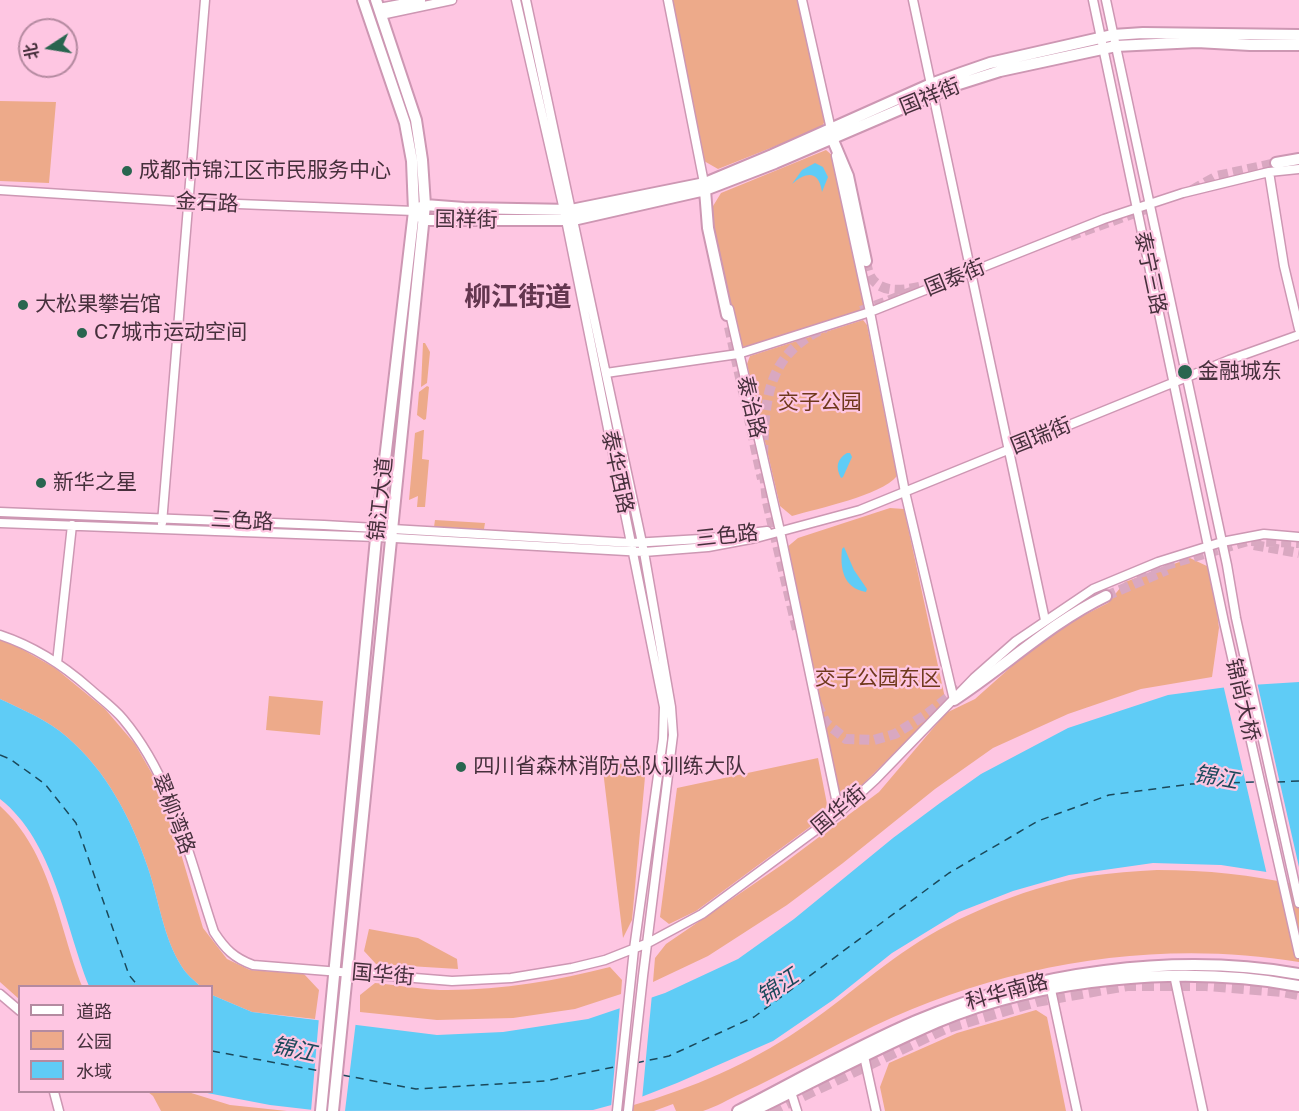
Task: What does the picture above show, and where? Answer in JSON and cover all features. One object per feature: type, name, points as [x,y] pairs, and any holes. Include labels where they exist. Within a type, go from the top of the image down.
[{"type":"main road","name":"锦江大道","points":[[333,1111],[343,1005],[340,972],[377,532],[414,212],[412,161],[405,123],[363,0]]},
{"type":"main road","name":"锦江大道","points":[[321,1111],[331,1005],[340,972],[391,533],[425,205],[416,120],[378,8]]},
{"type":"main road","name":"国祥街","points":[[568,215],[425,205],[414,212],[424,220],[568,215],[705,186],[831,134],[990,63],[1102,44],[1143,33],[1299,35]]},
{"type":"main road","name":"国祥街","points":[[1115,41],[1299,45]]},
{"type":"main road","points":[[831,134],[848,176],[866,261]]},
{"type":"main road","points":[[1276,163],[1299,159]]},
{"type":"main road","points":[[705,186],[708,228],[726,315]]},
{"type":"main road","points":[[954,700],[980,683],[1041,635],[1106,596]]},
{"type":"main road","name":"科华南路","points":[[738,1111],[916,1021],[983,997],[1050,985],[1117,969],[1266,968],[1299,974]]},
{"type":"main road","name":"科华南路","points":[[753,1111],[939,1021],[1050,985],[1174,975],[1220,976],[1299,986]]},
{"type":"street","points":[[162,528],[205,0]]},
{"type":"street","points":[[378,8],[422,0]]},
{"type":"street","points":[[378,8],[452,0]]},
{"type":"street","name":"泰华西路","points":[[516,0],[606,373],[643,548],[671,707],[673,735],[628,1111]]},
{"type":"street","name":"泰华西路","points":[[526,0],[664,707],[663,739],[634,949],[617,1111]]},
{"type":"street","name":"泰治路","points":[[668,0],[738,354],[780,531],[840,813]]},
{"type":"street","points":[[802,0],[870,312],[905,492],[954,700]]},
{"type":"street","points":[[913,0],[1045,620]]},
{"type":"street","name":"泰宁三路","points":[[1093,0],[1208,546]]},
{"type":"street","name":"泰宁三路","points":[[1106,0],[1222,542]]},
{"type":"street","name":"国泰街","points":[[606,373],[738,354],[870,312],[1104,219],[1149,204],[1269,172],[1299,169]]},
{"type":"street","points":[[1269,172],[1284,266],[1299,329]]},
{"type":"street","name":"金石路","points":[[0,189],[188,202],[414,212]]},
{"type":"street","name":"国瑞街","points":[[780,531],[860,510],[1173,383],[1299,335]]},
{"type":"street","name":"三色路","points":[[0,512],[162,517],[643,548],[754,532],[780,531]]},
{"type":"street","name":"三色路","points":[[0,523],[273,534],[377,532]]},
{"type":"street","points":[[57,663],[72,525]]},
{"type":"street","name":"国华街","points":[[340,972],[452,981],[484,980],[572,968],[605,960],[648,943],[702,915],[840,813],[974,678],[1007,648],[1093,589],[1150,566],[1222,542],[1264,534],[1299,537]]},
{"type":"street","name":"锦尚大桥","points":[[1222,542],[1236,618],[1299,903]]},
{"type":"street","name":"锦尚大桥","points":[[1208,546],[1299,953]]},
{"type":"street","name":"翠柳湾路","points":[[0,635],[21,641],[69,670],[122,717],[147,751],[172,799],[214,932],[224,948],[237,958],[253,965],[340,972]]},
{"type":"street","points":[[1174,975],[1203,1111]]},
{"type":"street","points":[[1050,985],[1077,1111]]},
{"type":"street","points":[[0,994],[18,1009]]},
{"type":"street","points":[[864,1056],[876,1111]]},
{"type":"street","points":[[791,1092],[797,1111]]},
{"type":"street","points":[[54,1093],[58,1111]]},
{"type":"green space","points":[[671,0],[798,0],[825,121],[821,128],[718,169],[704,161]]},
{"type":"green space","points":[[0,101],[56,102],[49,183],[0,181]]},
{"type":"green space","points":[[826,150],[833,156],[867,304],[858,311],[828,324],[746,348],[739,344],[710,211],[721,193]]},
{"type":"green space","name":"交子公园","points":[[863,320],[867,325],[897,476],[877,490],[792,516],[780,506],[747,364],[750,356]]},
{"type":"green space","points":[[423,343],[430,352],[427,383],[421,387]]},
{"type":"green space","points":[[429,387],[426,419],[424,420],[417,415],[419,392]]},
{"type":"green space","points":[[424,430],[422,459],[429,460],[425,507],[417,507],[418,496],[409,500],[415,433]]},
{"type":"green space","name":"交子公园东区","points":[[890,508],[904,509],[945,698],[935,713],[853,794],[841,792],[837,787],[786,548],[798,538]]},
{"type":"green space","points":[[435,520],[485,523],[484,529],[434,527]]},
{"type":"green space","points":[[1190,558],[1211,568],[1219,628],[1212,677],[1141,689],[1068,714],[993,748],[935,789],[787,905],[708,956],[653,982],[655,958],[666,944],[783,864],[879,792],[946,713],[975,699],[1049,633],[1108,603],[1125,582]]},
{"type":"green space","points":[[0,639],[55,668],[105,709],[135,744],[163,793],[203,928],[227,959],[250,970],[304,974],[319,990],[315,1019],[252,1012],[213,995],[213,985],[199,985],[186,972],[170,943],[142,850],[126,814],[106,780],[81,750],[60,731],[0,699]]},
{"type":"green space","points":[[269,696],[323,701],[320,735],[266,730]]},
{"type":"green space","points":[[818,758],[827,804],[822,818],[696,911],[669,924],[660,917],[677,788]]},
{"type":"green space","points":[[602,762],[646,766],[632,920],[623,938]]},
{"type":"green space","points":[[0,806],[17,824],[42,867],[82,985],[18,985],[18,998],[0,982]]},
{"type":"green space","points":[[1157,870],[1229,874],[1299,885],[1299,962],[1245,955],[1191,953],[1136,955],[1028,972],[975,986],[924,1004],[874,1026],[774,1078],[703,1111],[676,1111],[673,1104],[654,1111],[612,1111],[698,1083],[760,1054],[798,1031],[920,941],[980,910],[1024,893],[1068,880],[1123,872]]},
{"type":"green space","points":[[369,929],[418,938],[457,959],[458,969],[376,964],[364,951]]},
{"type":"green space","points":[[610,967],[622,980],[621,994],[575,1009],[513,1018],[437,1020],[360,1012],[360,995],[375,983],[440,990],[483,989],[547,981]]},
{"type":"green space","points":[[1036,1010],[1047,1017],[1066,1111],[885,1111],[880,1087],[889,1063],[957,1033]]},
{"type":"green space","points":[[149,1093],[191,1093],[230,1105],[287,1111],[161,1111]]},
{"type":"water","points":[[815,163],[823,167],[828,177],[822,192],[818,180],[812,175],[807,175],[792,184],[802,170]]},
{"type":"water","points":[[847,453],[850,453],[852,457],[841,478],[838,464]]},
{"type":"water","points":[[844,547],[854,570],[867,589],[866,592],[852,586],[845,576],[842,556]]},
{"type":"water","name":"锦江","points":[[1299,682],[1299,877],[1221,865],[1153,863],[1069,875],[1013,891],[959,912],[892,953],[833,1000],[773,1041],[641,1097],[593,1110],[322,1111],[270,1105],[207,1093],[213,1093],[213,995],[252,1012],[437,1035],[503,1032],[588,1019],[665,993],[738,959],[794,919],[893,838],[981,774],[1068,728],[1168,695],[1235,686]]},
{"type":"water","points":[[0,699],[60,731],[81,750],[106,780],[126,814],[142,850],[170,943],[182,967],[199,985],[89,985],[46,861],[33,837],[0,799]]},
{"type":"pier","points":[[1257,682],[1299,867],[1299,880],[1267,875],[1223,684]]},
{"type":"pier","points":[[652,994],[642,1100],[611,1108],[620,1005]]},
{"type":"pier","points":[[319,1017],[356,1021],[345,1111],[311,1111]]},
{"type":"ferry route","points":[[0,755],[10,759],[45,784],[76,823],[129,975],[137,985]]},
{"type":"ferry route","points":[[1277,782],[1299,781]]},
{"type":"ferry route","points":[[636,1063],[669,1056],[754,1017],[949,873],[1038,821],[1109,795],[1191,784],[1257,782]]},
{"type":"ferry route","points":[[213,1051],[320,1071]]},
{"type":"ferry route","points":[[342,1075],[416,1089],[545,1081],[619,1066]]},
{"type":"tunnel","points":[[1192,190],[1217,176],[1276,163]]},
{"type":"tunnel","points":[[1070,236],[1146,209]]},
{"type":"tunnel","points":[[866,261],[870,276],[877,284],[886,288],[907,289],[948,279]]},
{"type":"tunnel","points":[[861,311],[911,292]]},
{"type":"tunnel","points":[[729,327],[762,479]]},
{"type":"tunnel","points":[[763,455],[768,397],[780,365],[791,351],[825,328]]},
{"type":"tunnel","points":[[764,473],[767,502],[798,634]]},
{"type":"tunnel","points":[[1136,574],[1248,541],[1299,543]]},
{"type":"tunnel","points":[[1254,545],[1299,553]]},
{"type":"tunnel","points":[[1106,596],[1167,570]]},
{"type":"tunnel","points":[[1002,657],[1047,624]]},
{"type":"tunnel","points":[[817,704],[826,723],[846,739],[874,740],[895,734],[927,714],[960,688]]},
{"type":"tunnel","points":[[770,1111],[945,1028],[1036,1001],[1127,985],[1206,985],[1299,994]]},
{"type":"place","name":"成都市锦江区市民服务中心","points":[[127,171]]},
{"type":"place","name":"大松果攀岩馆","points":[[23,305]]},
{"type":"place","name":"C7城市运动空间","points":[[82,333]]},
{"type":"place","name":"金融城东","points":[[1185,372]]},
{"type":"place","name":"新华之星","points":[[41,483]]},
{"type":"place","name":"四川省森林消防总队训练大队","points":[[461,767]]},
{"type":"district","name":"柳江街道","points":[[518,298]]}]
